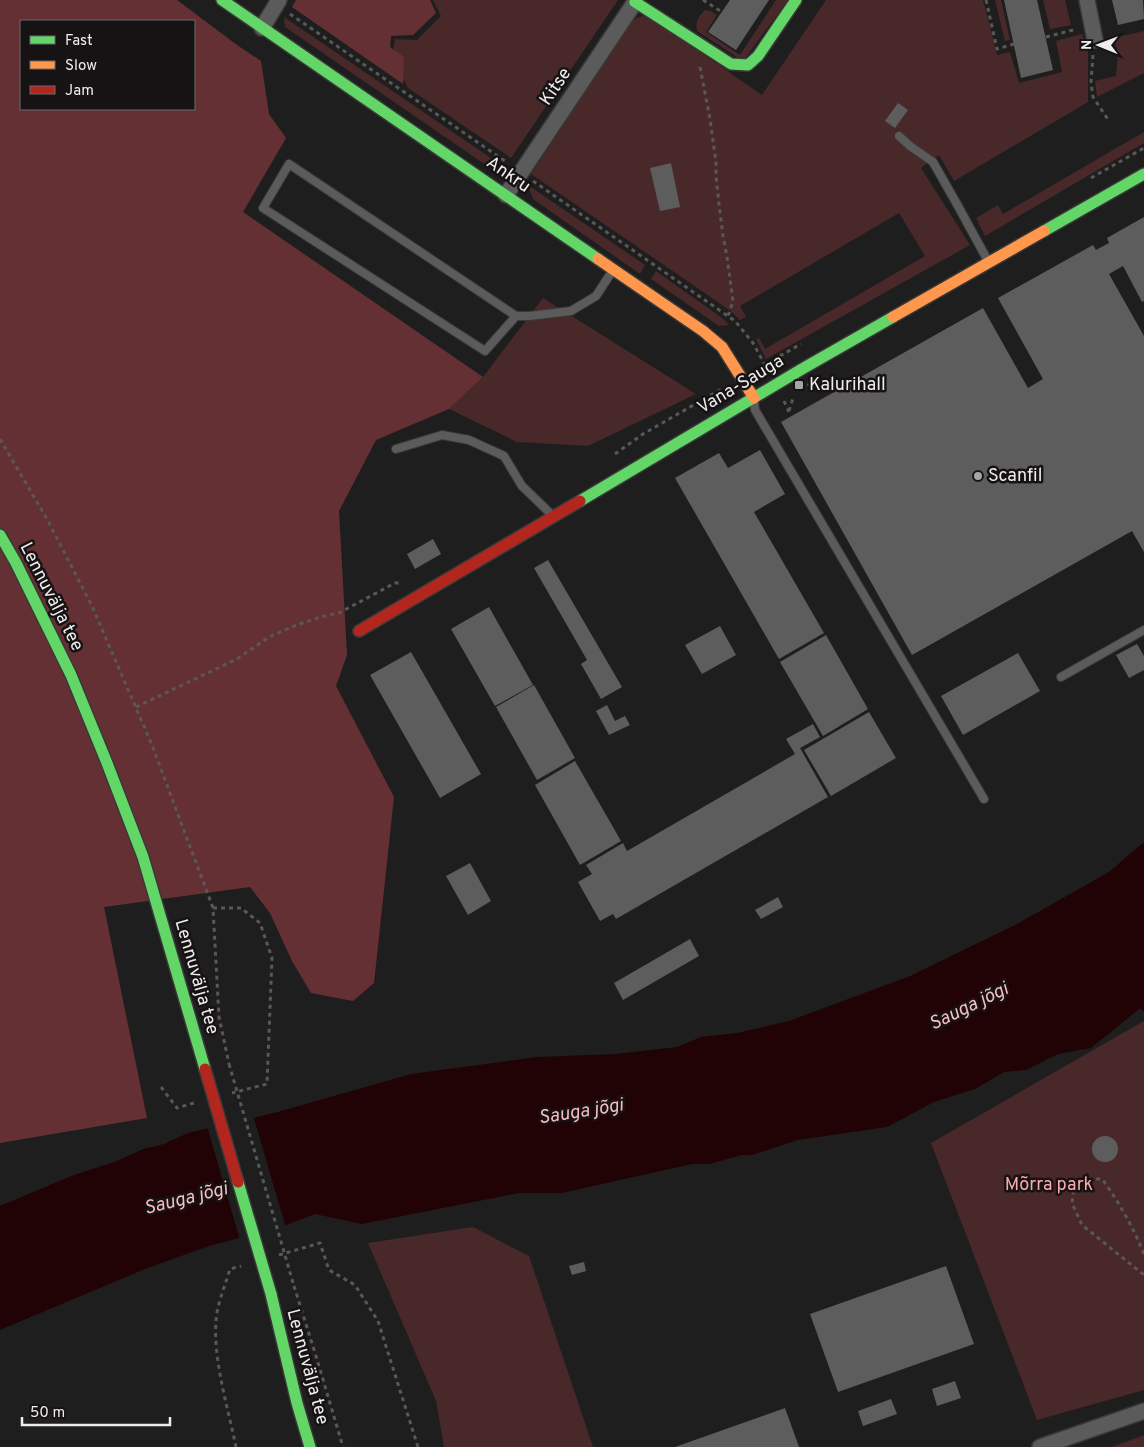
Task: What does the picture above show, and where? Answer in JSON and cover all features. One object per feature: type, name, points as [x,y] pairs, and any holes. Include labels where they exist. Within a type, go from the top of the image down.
[{"type":"street","name":"Ankru","points":[[222,0],[704,331],[722,347],[754,398]]},
{"type":"street","points":[[636,1],[732,64],[748,65],[758,56],[796,0]]},
{"type":"street","points":[[1087,0],[1094,33]]},
{"type":"street","name":"Kitse","points":[[506,195],[636,1]]},
{"type":"street","points":[[262,28],[278,2]]},
{"type":"street","name":"Vana-Sauga","points":[[359,631],[776,385],[1142,177]]},
{"type":"street","name":"Lennuvälja tee","points":[[0,536],[16,563],[71,675],[143,857],[270,1294],[310,1447]]},
{"type":"street","points":[[297,1403],[301,1447]]},
{"type":"street","points":[[1040,1447],[1144,1411]]},
{"type":"lane","points":[[900,136],[932,162],[989,263]]},
{"type":"lane","points":[[516,316],[485,351],[263,208],[289,164],[516,316],[571,311],[596,296],[613,270]]},
{"type":"lane","points":[[754,398],[755,410],[984,799]]},
{"type":"lane","points":[[396,448],[442,435],[468,440],[504,456],[522,486],[553,516]]},
{"type":"lane","points":[[1061,677],[1144,630]]},
{"type":"path","points":[[703,0],[722,12]]},
{"type":"path","points":[[986,0],[997,49],[1014,44]]},
{"type":"path","points":[[278,2],[728,316],[753,344],[789,412]]},
{"type":"path","points":[[1046,37],[1094,33],[1091,82],[1093,97],[1109,121]]},
{"type":"path","points":[[698,42],[700,71],[710,119],[718,195],[733,301],[728,316]]},
{"type":"path","points":[[612,456],[643,434]]},
{"type":"path","points":[[0,439],[47,519],[92,606],[136,707],[213,908],[219,1017],[229,1064],[343,1447]]},
{"type":"path","points":[[136,707],[237,659],[269,637],[320,617],[339,613],[395,583],[403,583]]},
{"type":"path","points":[[213,908],[241,908],[260,923],[272,958],[267,1084],[231,1094]]},
{"type":"path","points":[[161,1087],[177,1108],[195,1103]]},
{"type":"path","points":[[1144,1254],[1134,1230],[1115,1196],[1102,1179],[1086,1179],[1074,1187],[1072,1203],[1082,1225],[1144,1275]]},
{"type":"path","points":[[275,1256],[320,1243],[329,1270],[355,1285],[378,1321],[418,1447]]},
{"type":"path","points":[[236,1447],[217,1353],[216,1320],[230,1269],[248,1264]]},
{"type":"green space","points":[[433,0],[618,0],[511,158],[408,88],[392,57],[395,39],[417,40],[441,16]]},
{"type":"green space","points":[[776,0],[788,0],[743,61],[697,31],[696,24],[699,17],[705,10],[711,11],[717,15],[706,32],[740,55]]},
{"type":"green space","points":[[826,0],[983,0],[997,55],[1010,52],[1019,83],[1062,72],[1056,41],[1082,34],[1088,49],[1088,102],[954,181],[939,155],[921,168],[970,245],[766,359],[756,339],[759,338],[765,349],[925,256],[899,213],[740,306],[746,317],[740,320],[732,312],[531,174],[631,22],[636,18],[643,16],[655,21],[762,95]]},
{"type":"green space","points":[[995,0],[1001,0],[1010,40],[1005,41]]},
{"type":"green space","points":[[1043,0],[1065,0],[1071,25],[1050,29]]},
{"type":"green space","points":[[284,17],[507,169],[496,172],[285,27]]},
{"type":"green space","points":[[1144,31],[1144,73],[1097,97],[1095,81],[1116,76],[1118,53],[1114,38]]},
{"type":"green space","points":[[1144,132],[1144,143],[985,236],[976,218],[998,205],[1003,214]]},
{"type":"green space","points":[[528,185],[645,265],[640,274],[533,199]]},
{"type":"green space","points":[[656,271],[729,325],[719,326],[651,279]]},
{"type":"green space","points":[[543,298],[696,394],[588,446],[517,442],[449,409],[483,377]]},
{"type":"green space","name":"Mõrra park","points":[[1144,1021],[1144,1390],[1037,1420],[931,1143]]},
{"type":"green space","points":[[473,1227],[529,1256],[593,1447],[444,1447],[436,1401],[368,1243]]},
{"type":"green space","points":[[1144,1435],[1144,1447],[1112,1447]]},
{"type":"shaded area","points":[[0,0],[177,0],[261,61],[269,114],[286,138],[243,212],[483,377],[449,409],[376,440],[339,511],[347,655],[336,686],[394,797],[374,983],[353,1001],[311,993],[292,961],[270,913],[250,887],[104,907],[147,1118],[0,1143]]},
{"type":"shaded area","points":[[296,0],[430,0],[436,13],[413,35],[391,36],[390,47],[404,57],[403,84],[292,7]]},
{"type":"water","name":"Sauga jõgi","points":[[1144,842],[1144,1005],[1091,1048],[1058,1054],[1026,1070],[1004,1072],[975,1089],[934,1102],[887,1127],[798,1140],[752,1155],[741,1155],[710,1164],[692,1164],[562,1193],[519,1193],[362,1224],[315,1214],[286,1225],[206,1247],[145,1269],[0,1330],[0,1206],[74,1175],[117,1161],[143,1149],[164,1144],[188,1133],[274,1113],[411,1074],[537,1057],[616,1054],[677,1047],[701,1037],[737,1033],[789,1021],[910,976],[1015,925],[1109,872]]},
{"type":"pier","points":[[253,1115],[286,1228],[240,1240],[207,1126]]},
{"type":"building","points":[[730,0],[769,0],[736,50],[708,32]]},
{"type":"building","points":[[1004,0],[1037,0],[1053,70],[1021,78]]},
{"type":"building","points":[[1112,0],[1143,0],[1144,19],[1118,25]]},
{"type":"building","points":[[898,103],[908,110],[895,128],[885,121]]},
{"type":"building","points":[[671,163],[680,207],[660,211],[650,168]]},
{"type":"building","name":"Scanfil","points":[[1144,217],[1144,301],[1142,302],[1123,266],[1109,274],[1144,336],[1144,552],[1132,531],[912,655],[781,422],[983,308],[1028,388],[1043,379],[998,298],[1093,245],[1096,250],[1109,243],[1107,238]]},
{"type":"building","points":[[815,379],[817,382],[808,387],[807,384]]},
{"type":"building","points":[[760,450],[785,494],[754,512],[824,633],[779,659],[675,478],[719,453],[728,468]]},
{"type":"building","points":[[433,539],[441,554],[415,569],[407,554]]},
{"type":"building","points":[[548,560],[622,687],[601,699],[581,664],[587,660],[534,568]]},
{"type":"building","points":[[489,607],[533,685],[495,706],[451,629]]},
{"type":"building","points":[[720,626],[736,655],[702,674],[685,645]]},
{"type":"building","points":[[826,635],[868,709],[823,736],[780,662]]},
{"type":"building","points":[[1137,644],[1144,656],[1144,670],[1129,678],[1116,655]]},
{"type":"building","points":[[411,652],[481,774],[440,798],[370,675]]},
{"type":"building","points":[[1018,653],[1040,691],[963,735],[941,696]]},
{"type":"building","points":[[534,685],[575,758],[537,780],[496,707]]},
{"type":"building","points":[[607,705],[615,721],[625,716],[630,725],[609,735],[596,711]]},
{"type":"building","points":[[869,712],[896,758],[831,796],[804,750]]},
{"type":"building","points":[[813,724],[820,737],[800,748],[828,797],[616,919],[613,914],[600,921],[578,882],[592,874],[586,865],[623,843],[627,851],[795,754],[786,739]]},
{"type":"building","points":[[575,761],[621,841],[580,865],[535,785]]},
{"type":"building","points":[[470,863],[491,901],[468,915],[446,876]]},
{"type":"building","points":[[778,897],[783,907],[761,919],[755,910]]},
{"type":"building","points":[[690,939],[699,956],[623,1000],[614,983]]},
{"type":"building","points":[[1105,1136],[1114,1140],[1118,1149],[1114,1158],[1105,1162],[1096,1158],[1092,1149],[1096,1140]]},
{"type":"building","points":[[584,1262],[586,1271],[572,1275],[569,1266]]},
{"type":"building","points":[[946,1266],[974,1344],[838,1392],[810,1314]]},
{"type":"building","points":[[955,1381],[961,1398],[937,1406],[932,1389]]},
{"type":"building","points":[[891,1399],[897,1414],[863,1426],[858,1411]]},
{"type":"building","points":[[785,1408],[799,1447],[675,1447]]},
{"type":"traffic: fast","points":[[222,0],[598,259]]},
{"type":"traffic: fast","points":[[636,0],[635,2],[731,64],[748,65],[758,56],[796,0]]},
{"type":"traffic: fast","points":[[1044,231],[1144,174]]},
{"type":"traffic: fast","points":[[580,501],[893,317]]},
{"type":"traffic: fast","points":[[0,535],[16,563],[71,675],[107,763],[143,857],[205,1069]]},
{"type":"traffic: fast","points":[[238,1182],[271,1294]]},
{"type":"traffic: fast","points":[[271,1294],[297,1403],[310,1447]]},
{"type":"traffic: slow","points":[[893,317],[1044,231]]},
{"type":"traffic: slow","points":[[598,259],[703,331],[722,347],[754,398]]},
{"type":"traffic: jam","points":[[359,631],[580,501]]},
{"type":"traffic: jam","points":[[205,1069],[238,1182]]},
{"type":"place","name":"Kalurihall","points":[[799,385]]},
{"type":"place","name":"Scanfil","points":[[978,476]]}]
